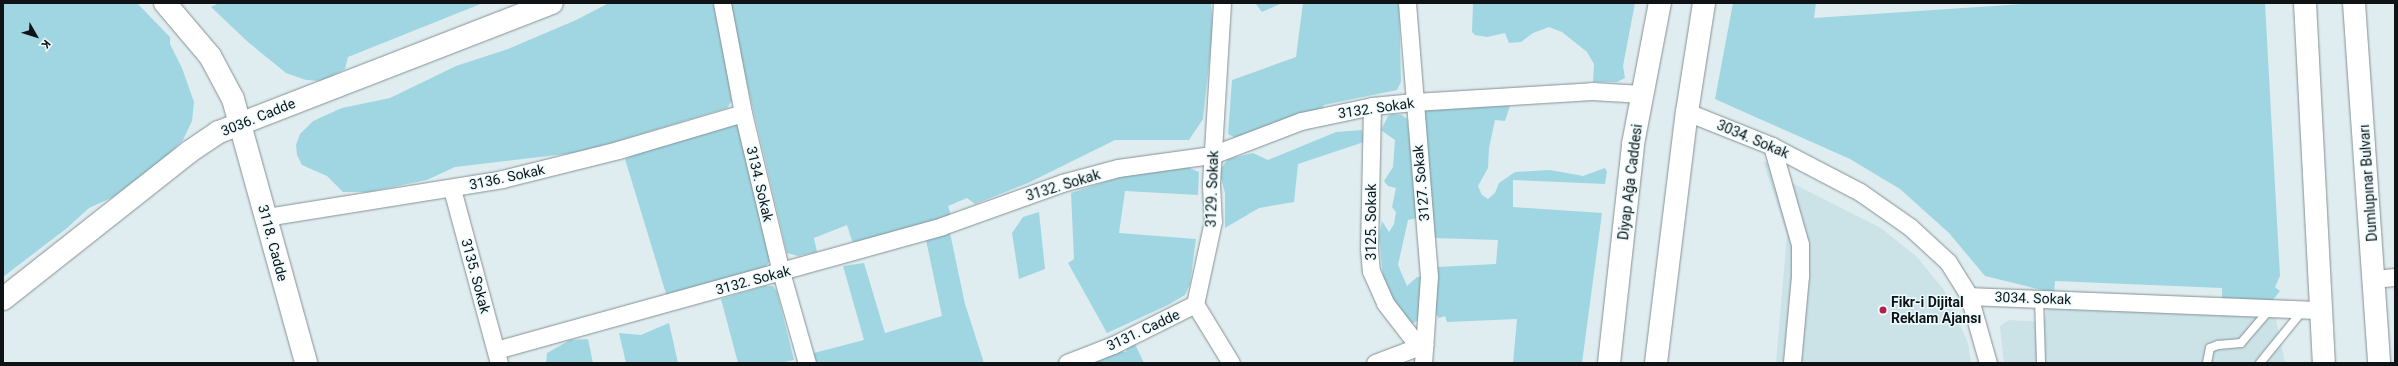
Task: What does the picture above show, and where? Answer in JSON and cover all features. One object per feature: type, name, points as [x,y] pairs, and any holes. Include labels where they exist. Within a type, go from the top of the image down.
[{"type":"main road","name":"3118. Cadde","points":[[165,3],[194,35],[215,64],[227,86],[240,122],[306,363]]},
{"type":"main road","name":"3036. Cadde","points":[[3,299],[189,152],[218,132],[240,122],[552,3]]},
{"type":"main road","name":"Diyap Ağa Caddesi","points":[[1608,363],[1633,144],[1660,3]]},
{"type":"main road","points":[[1656,363],[1687,112],[1704,3]]},
{"type":"main road","points":[[2305,3],[2312,310],[2324,363]]},
{"type":"main road","name":"Dumlupınar Bulvarı","points":[[2354,3],[2385,278],[2379,363]]},
{"type":"street","name":"3134. Sokak","points":[[722,3],[743,113],[781,272],[807,363]]},
{"type":"street","name":"3129. Sokak","points":[[1196,304],[1213,221],[1212,154],[1222,3]]},
{"type":"street","name":"3127. Sokak","points":[[1407,3],[1429,276],[1422,351]]},
{"type":"street","name":"3132. Sokak","points":[[497,357],[781,272],[942,226],[1062,183],[1161,160],[1212,154],[1301,120],[1372,106],[1414,102],[1592,91],[1642,94]]},
{"type":"street","name":"3125. Sokak","points":[[1372,106],[1369,249],[1371,271],[1384,303],[1422,351]]},
{"type":"street","name":"3034. Sokak","points":[[1687,112],[1772,146],[1860,192],[1910,227],[1948,262],[1969,296],[2312,310]]},
{"type":"street","name":"3136. Sokak","points":[[266,217],[452,188],[556,166],[743,113]]},
{"type":"street","points":[[1772,146],[1800,244],[1800,276],[1792,363]]},
{"type":"street","name":"3135. Sokak","points":[[452,188],[497,357]]},
{"type":"street","points":[[1969,296],[1988,363]]},
{"type":"street","points":[[1196,304],[1231,363]]},
{"type":"street","name":"3131. Cadde","points":[[1067,363],[1113,345],[1196,304]]},
{"type":"street","points":[[1374,363],[1422,351]]},
{"type":"lane","points":[[2039,298],[2041,363]]},
{"type":"lane","points":[[2207,363],[2210,348],[2241,343],[2270,308]]},
{"type":"lane","points":[[2260,363],[2312,310]]},
{"type":"shaded area","points":[[3,3],[137,3],[170,37],[170,44],[182,68],[194,102],[192,121],[183,140],[160,163],[113,197],[89,208],[67,228],[3,277]]},
{"type":"shaded area","points":[[219,3],[483,3],[348,57],[345,69],[323,81],[306,80],[286,73],[248,42],[211,7]]},
{"type":"shaded area","points":[[609,3],[716,3],[732,101],[727,108],[582,152],[455,167],[427,180],[368,192],[343,192],[327,176],[302,165],[297,155],[296,145],[300,134],[313,121],[342,108],[390,98],[456,66],[508,49],[576,20]]},
{"type":"shaded area","points":[[728,3],[1211,3],[1213,27],[1203,119],[1189,140],[1115,140],[1028,183],[975,204],[967,198],[948,206],[951,216],[858,243],[852,241],[847,225],[814,238],[817,252],[798,256],[787,253]]},
{"type":"shaded area","points":[[1255,3],[1282,3],[1262,12]]},
{"type":"shaded area","points":[[1303,3],[1399,3],[1401,82],[1397,90],[1324,105],[1322,111],[1236,138],[1228,134],[1232,80],[1296,57]]},
{"type":"shaded area","points":[[1473,3],[1635,3],[1623,66],[1625,78],[1617,82],[1593,82],[1594,64],[1587,52],[1562,32],[1549,27],[1533,33],[1521,42],[1509,43],[1505,33],[1487,37],[1475,35],[1472,32]]},
{"type":"shaded area","points":[[1733,3],[1816,3],[1814,18],[2037,3],[2265,3],[2280,276],[2275,287],[2280,291],[2272,301],[2222,301],[2222,288],[2055,281],[2054,293],[1985,276],[1949,233],[1900,189],[1850,159],[1715,99]]},
{"type":"shaded area","points":[[1510,106],[1505,121],[1495,120],[1489,148],[1488,168],[1478,186],[1482,195],[1488,199],[1495,193],[1499,183],[1515,172],[1550,170],[1583,176],[1605,168],[1607,172],[1605,184],[1513,180],[1513,207],[1602,213],[1582,363],[1513,363],[1517,319],[1447,322],[1445,316],[1439,318],[1435,313],[1437,267],[1496,264],[1498,240],[1433,238],[1422,114],[1429,108]]},
{"type":"shaded area","points":[[1393,114],[1402,115],[1407,119],[1410,139],[1417,218],[1408,220],[1398,265],[1407,286],[1417,277],[1421,277],[1420,319],[1412,324],[1391,299],[1383,277],[1379,237],[1382,221],[1389,232],[1394,224],[1396,212],[1392,207],[1396,188],[1388,186],[1384,181],[1393,167],[1395,140],[1381,130],[1388,116]]},
{"type":"shaded area","points":[[727,124],[736,124],[740,129],[770,261],[764,269],[667,297],[625,159],[658,144]]},
{"type":"shaded area","points":[[1362,130],[1364,142],[1298,164],[1294,202],[1259,208],[1225,228],[1225,193],[1219,171],[1228,159],[1253,153],[1268,160],[1336,132]]},
{"type":"shaded area","points":[[1763,161],[1789,173],[1792,183],[1881,228],[1917,257],[1944,290],[1968,343],[1971,363],[1776,363],[1787,235]]},
{"type":"shaded area","points":[[1185,166],[1199,172],[1198,195],[1125,191],[1119,233],[1196,239],[1190,284],[1185,295],[1168,305],[1107,333],[1068,263],[1074,259],[1071,193],[1129,174]]},
{"type":"shaded area","points":[[1039,212],[1045,269],[1019,279],[1012,233],[1023,217]]},
{"type":"shaded area","points":[[950,233],[965,304],[984,363],[812,363],[810,354],[864,340],[843,266],[864,263],[885,333],[942,316],[926,240]]},
{"type":"shaded area","points":[[765,286],[773,286],[777,292],[794,360],[780,363],[738,363],[721,299]]},
{"type":"shaded area","points":[[2047,292],[2272,301],[2285,363],[2004,363],[2000,326],[2009,320],[2041,322],[2046,317]]},
{"type":"shaded area","points":[[669,323],[678,363],[626,363],[619,333],[641,335]]},
{"type":"shaded area","points":[[588,339],[593,363],[546,363],[547,353],[570,340]]},
{"type":"shaded area","points":[[1135,344],[1144,363],[1087,363],[1114,351],[1126,352],[1128,347]]},
{"type":"place","name":"Fikr-i Dijital Reklam Ajansı","points":[[1883,310]]}]
